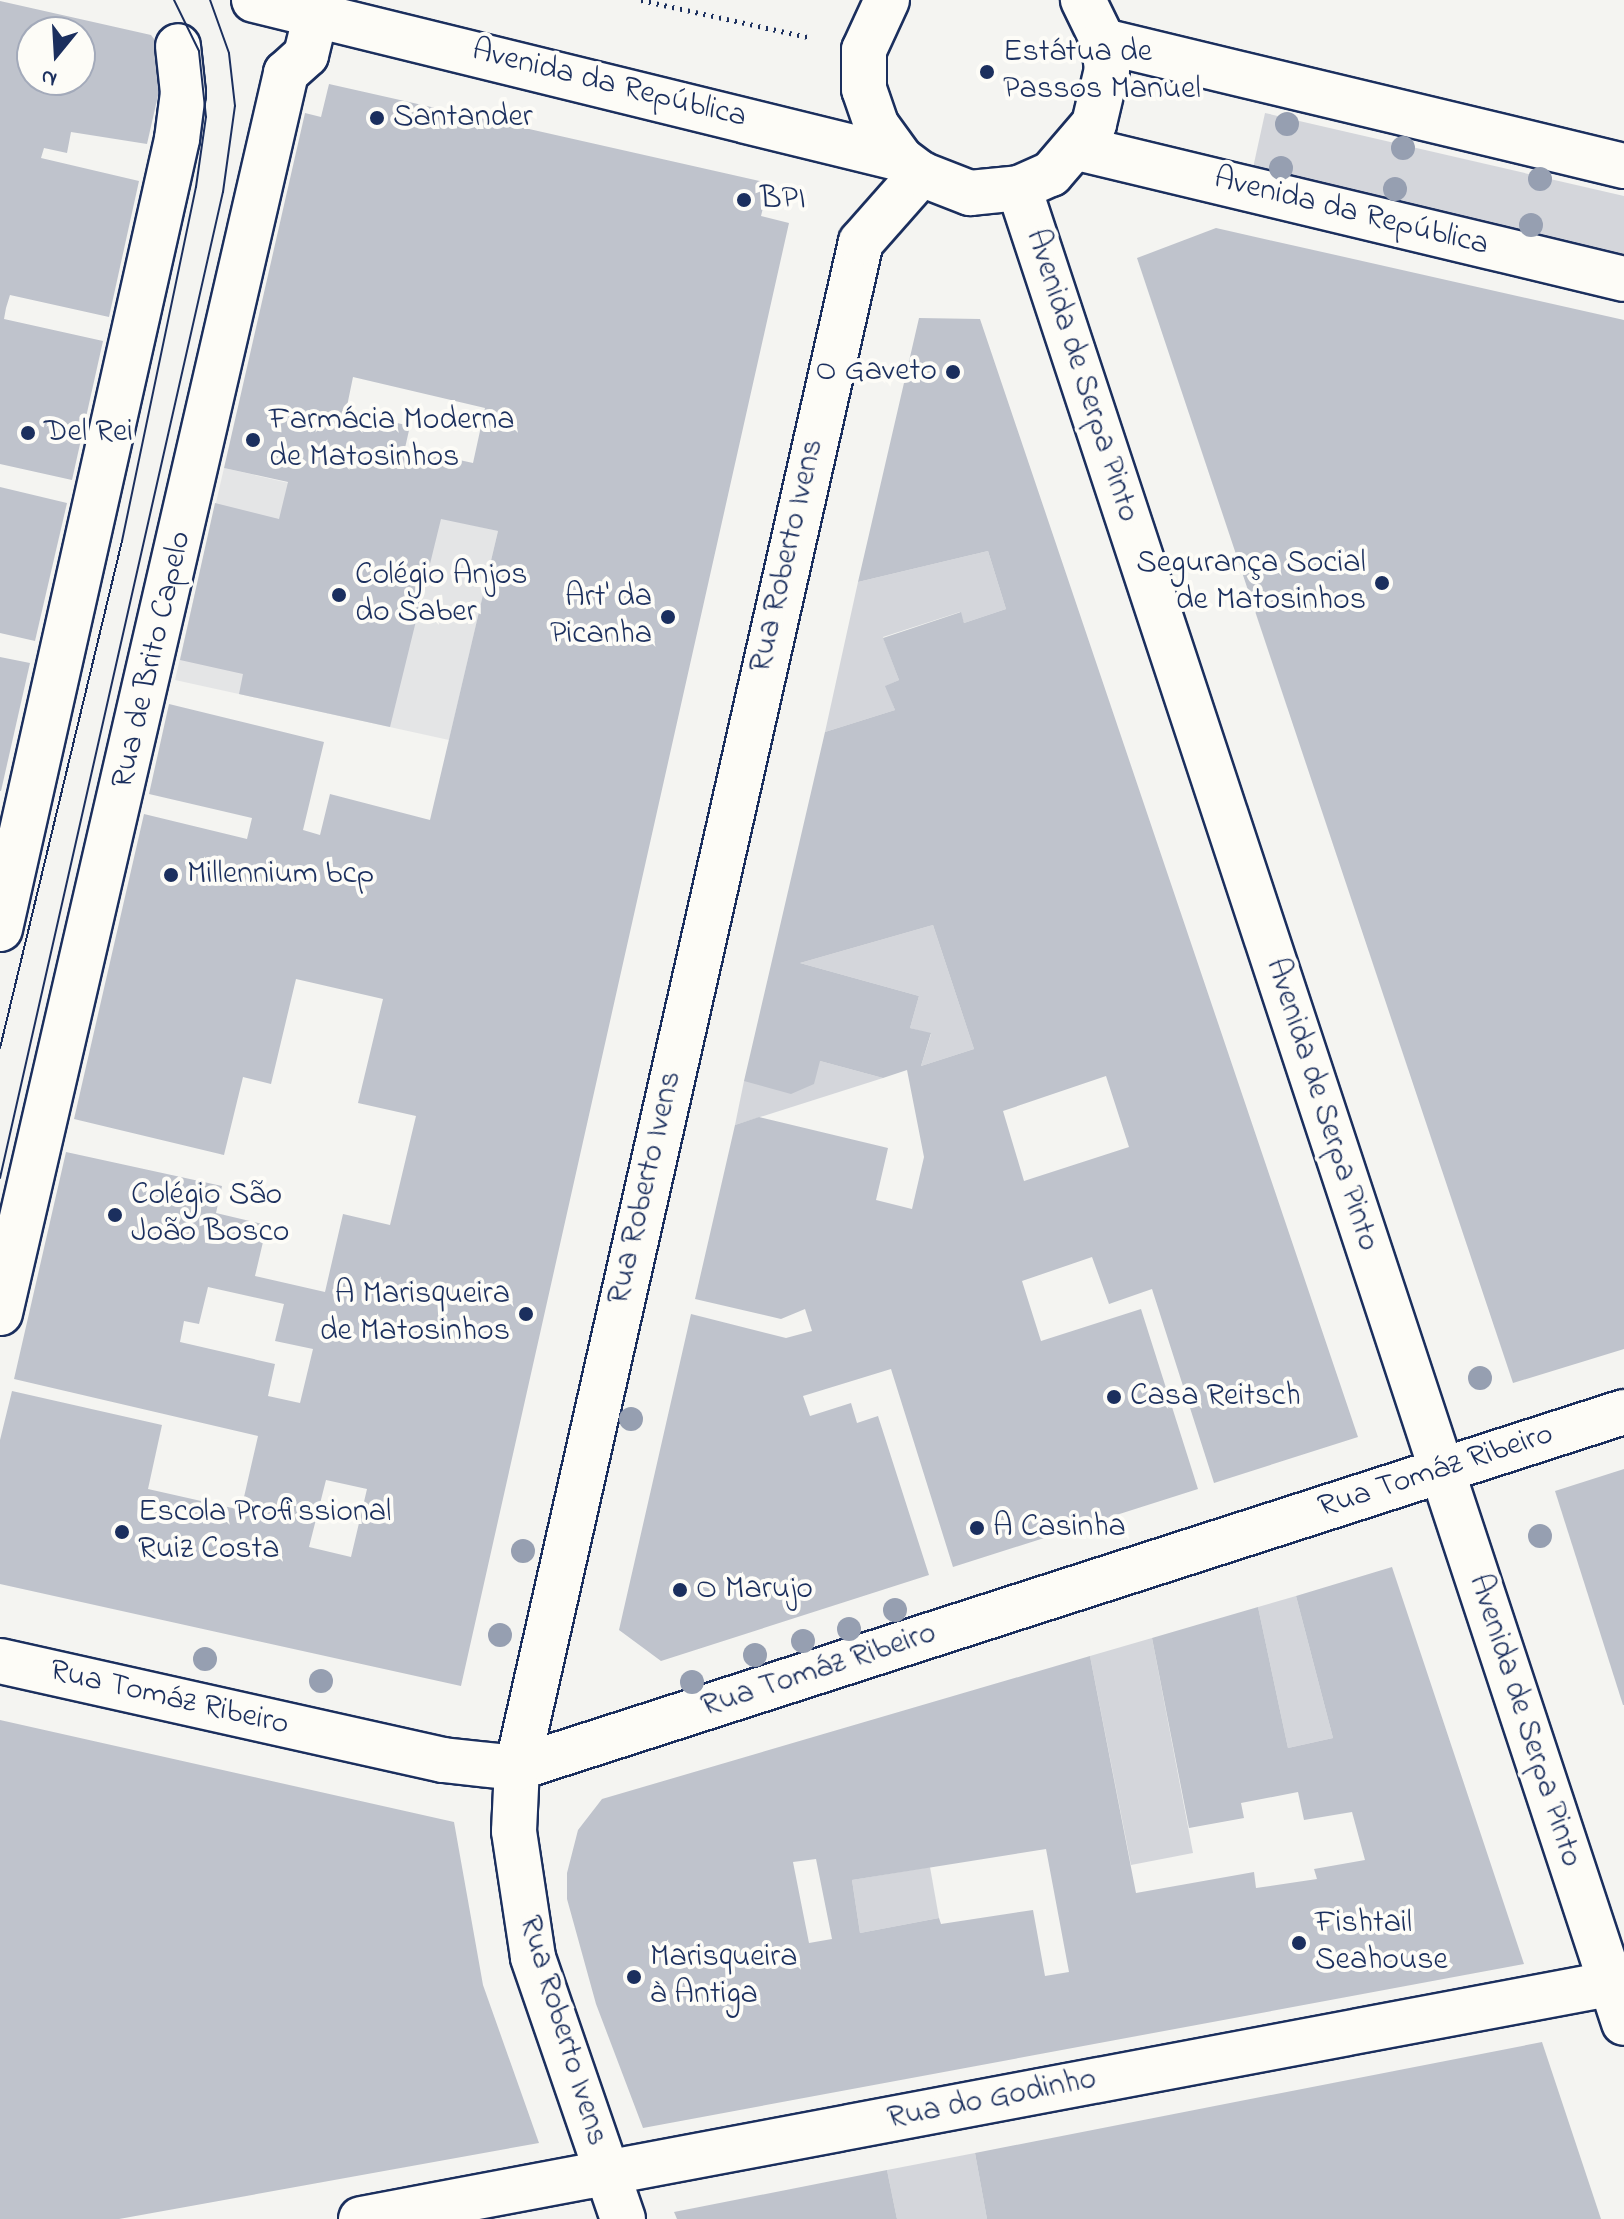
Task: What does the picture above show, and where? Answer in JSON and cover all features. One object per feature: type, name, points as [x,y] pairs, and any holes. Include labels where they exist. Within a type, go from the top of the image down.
[{"type":"street","name":"Avenida da República","points":[[254,0],[306,7],[911,166],[970,193],[1019,188]]},
{"type":"street","points":[[887,0],[864,50],[864,89],[877,126],[911,166]]},
{"type":"street","points":[[1019,188],[1051,174],[1078,148],[1104,97],[1103,41],[1083,0]]},
{"type":"street","name":"Rua de Brito Capelo","points":[[0,1313],[286,73],[306,55],[306,7]]},
{"type":"street","points":[[1103,41],[1624,166]]},
{"type":"street","points":[[0,929],[177,139],[183,93],[178,46]]},
{"type":"street","name":"Avenida da República","points":[[1078,148],[1624,279]]},
{"type":"street","name":"Rua Roberto Ivens","points":[[623,2219],[533,1957],[514,1831],[517,1768],[857,257],[861,242],[911,166]]},
{"type":"street","name":"Avenida de Serpa Pinto","points":[[1019,188],[1442,1472],[1620,1996]]},
{"type":"street","name":"Rua Tomáz Ribeiro","points":[[0,1661],[429,1757],[517,1768],[1624,1412]]},
{"type":"street","name":"Rua do Godinho","points":[[361,2219],[606,2173],[1620,1996]]},
{"type":"path","points":[[641,0],[864,50]]},
{"type":"shaded area","points":[[1265,113],[1624,196],[1624,264],[1251,177]]},
{"type":"shaded area","name":"Colégio Anjos do Saber","points":[[224,468],[498,531],[449,740],[175,680]]},
{"type":"shaded area","points":[[988,551],[1006,609],[964,623],[960,612],[883,637],[899,680],[886,686],[895,710],[825,732],[858,582]]},
{"type":"shaded area","points":[[933,925],[974,1049],[921,1066],[931,1034],[910,1028],[919,996],[800,963]]},
{"type":"shaded area","points":[[820,1061],[883,1078],[735,1125],[744,1081]]},
{"type":"shaded area","points":[[1296,1596],[1333,1738],[1288,1748],[1258,1607]]},
{"type":"shaded area","points":[[1152,1638],[1193,1853],[1131,1865],[1090,1656]]},
{"type":"shaded area","points":[[930,1867],[939,1918],[860,1933],[852,1880]]},
{"type":"shaded area","points":[[975,2153],[987,2219],[897,2219],[887,2170]]},
{"type":"building","points":[[0,1],[67,16],[16,16],[16,96],[96,96],[96,23],[151,35],[167,56],[147,144],[71,132],[67,153],[44,148],[41,158],[139,181],[109,317],[10,295],[6,308],[4,319],[103,341],[72,480],[0,464]]},
{"type":"building","points":[[329,84],[769,183],[761,216],[789,223],[461,1686],[0,1584],[0,1440],[12,1391],[162,1425],[148,1489],[241,1510],[258,1436],[14,1379],[66,1152],[222,1186],[216,1213],[267,1225],[255,1276],[325,1292],[343,1214],[390,1225],[416,1116],[358,1103],[383,999],[296,979],[271,1084],[243,1077],[224,1155],[74,1119],[144,814],[247,839],[252,818],[149,794],[169,704],[324,742],[303,830],[320,835],[330,794],[430,820],[498,531],[441,519],[390,727],[239,694],[243,674],[180,660],[215,503],[279,519],[288,482],[224,468],[305,113],[321,117]],"holes":[[[353,377],[485,408],[473,463],[405,448],[410,426],[346,411]],[[208,1287],[284,1304],[275,1341],[313,1349],[300,1403],[268,1396],[275,1364],[180,1342],[184,1321],[199,1324]],[[326,1480],[367,1489],[351,1557],[309,1547]]]},
{"type":"building","points":[[1216,228],[1624,320],[1624,1349],[1513,1383],[1137,258]]},
{"type":"building","points":[[919,318],[980,319],[1358,1437],[1214,1483],[1152,1289],[1109,1304],[1092,1257],[1022,1281],[1041,1341],[1141,1309],[1198,1489],[953,1567],[891,1369],[803,1396],[810,1416],[851,1403],[857,1423],[878,1416],[929,1575],[661,1661],[619,1630],[691,1314],[786,1338],[812,1331],[805,1309],[781,1319],[695,1299],[735,1125],[759,1117],[888,1148],[876,1200],[912,1209],[924,1157],[907,1070],[883,1078],[820,1061],[814,1084],[791,1094],[744,1081],[825,732],[895,710],[885,686],[899,680],[883,638],[961,612],[964,623],[1006,609],[988,551],[858,582]],"holes":[[[933,925],[974,1049],[921,1066],[931,1033],[910,1028],[919,996],[800,963]],[[1106,1076],[1129,1147],[1024,1181],[1003,1111]]]},
{"type":"building","points":[[0,487],[67,503],[35,641],[0,633]]},
{"type":"building","points":[[0,657],[30,663],[1,791],[0,791]]},
{"type":"building","points":[[1624,1469],[1624,1705],[1623,1705],[1555,1491]]},
{"type":"building","points":[[1392,1567],[1524,1964],[643,2128],[596,2004],[567,1899],[567,1873],[578,1830],[602,1799],[1090,1656],[1136,1893],[1254,1872],[1256,1888],[1317,1879],[1314,1869],[1365,1860],[1352,1812],[1304,1820],[1298,1792],[1241,1803],[1244,1818],[1189,1828],[1152,1638],[1258,1607],[1288,1748],[1333,1738],[1296,1596]],"holes":[[[1046,1849],[1069,1972],[1045,1976],[1033,1910],[941,1924],[939,1918],[860,1933],[852,1880]],[[816,1859],[832,1939],[809,1943],[793,1862]]]},
{"type":"building","points":[[0,1720],[454,1822],[483,1985],[539,2143],[119,2219],[0,2219]]},
{"type":"building","points":[[1542,2042],[1601,2219],[987,2219],[975,2153]]},
{"type":"building","points":[[887,2170],[897,2219],[677,2219],[674,2212]]},
{"type":"tram line","points":[[0,1048],[122,541],[196,187],[206,117],[199,51],[174,0]]},
{"type":"tram line","points":[[0,1178],[223,192],[235,106],[229,53],[210,0]]},
{"type":"place","name":"Estátua de Passos Manuel","points":[[987,72]]},
{"type":"place","name":"Santander","points":[[377,118]]},
{"type":"place","name":"BPI","points":[[744,200]]},
{"type":"place","name":"O Gaveto","points":[[953,372]]},
{"type":"place","name":"Del Rei","points":[[28,433]]},
{"type":"place","name":"Farmácia Moderna de Matosinhos","points":[[253,440]]},
{"type":"place","name":"Segurança Social de Matosinhos","points":[[1382,583]]},
{"type":"place","name":"Colégio Anjos do Saber","points":[[339,595]]},
{"type":"place","name":"Art' da Picanha","points":[[668,617]]},
{"type":"place","name":"Millennium bcp","points":[[171,875]]},
{"type":"place","name":"Colégio São João Bosco","points":[[115,1215]]},
{"type":"place","name":"A Marisqueira de Matosinhos","points":[[526,1314]]},
{"type":"place","name":"Casa Reitsch","points":[[1114,1397]]},
{"type":"place","name":"A Casinha","points":[[977,1528]]},
{"type":"place","name":"Escola Profissional Ruiz Costa","points":[[122,1532]]},
{"type":"place","name":"O Marujo","points":[[680,1590]]},
{"type":"place","name":"Fishtail Seahouse","points":[[1299,1943]]},
{"type":"place","name":"Marisqueira à Antiga","points":[[634,1977]]}]
